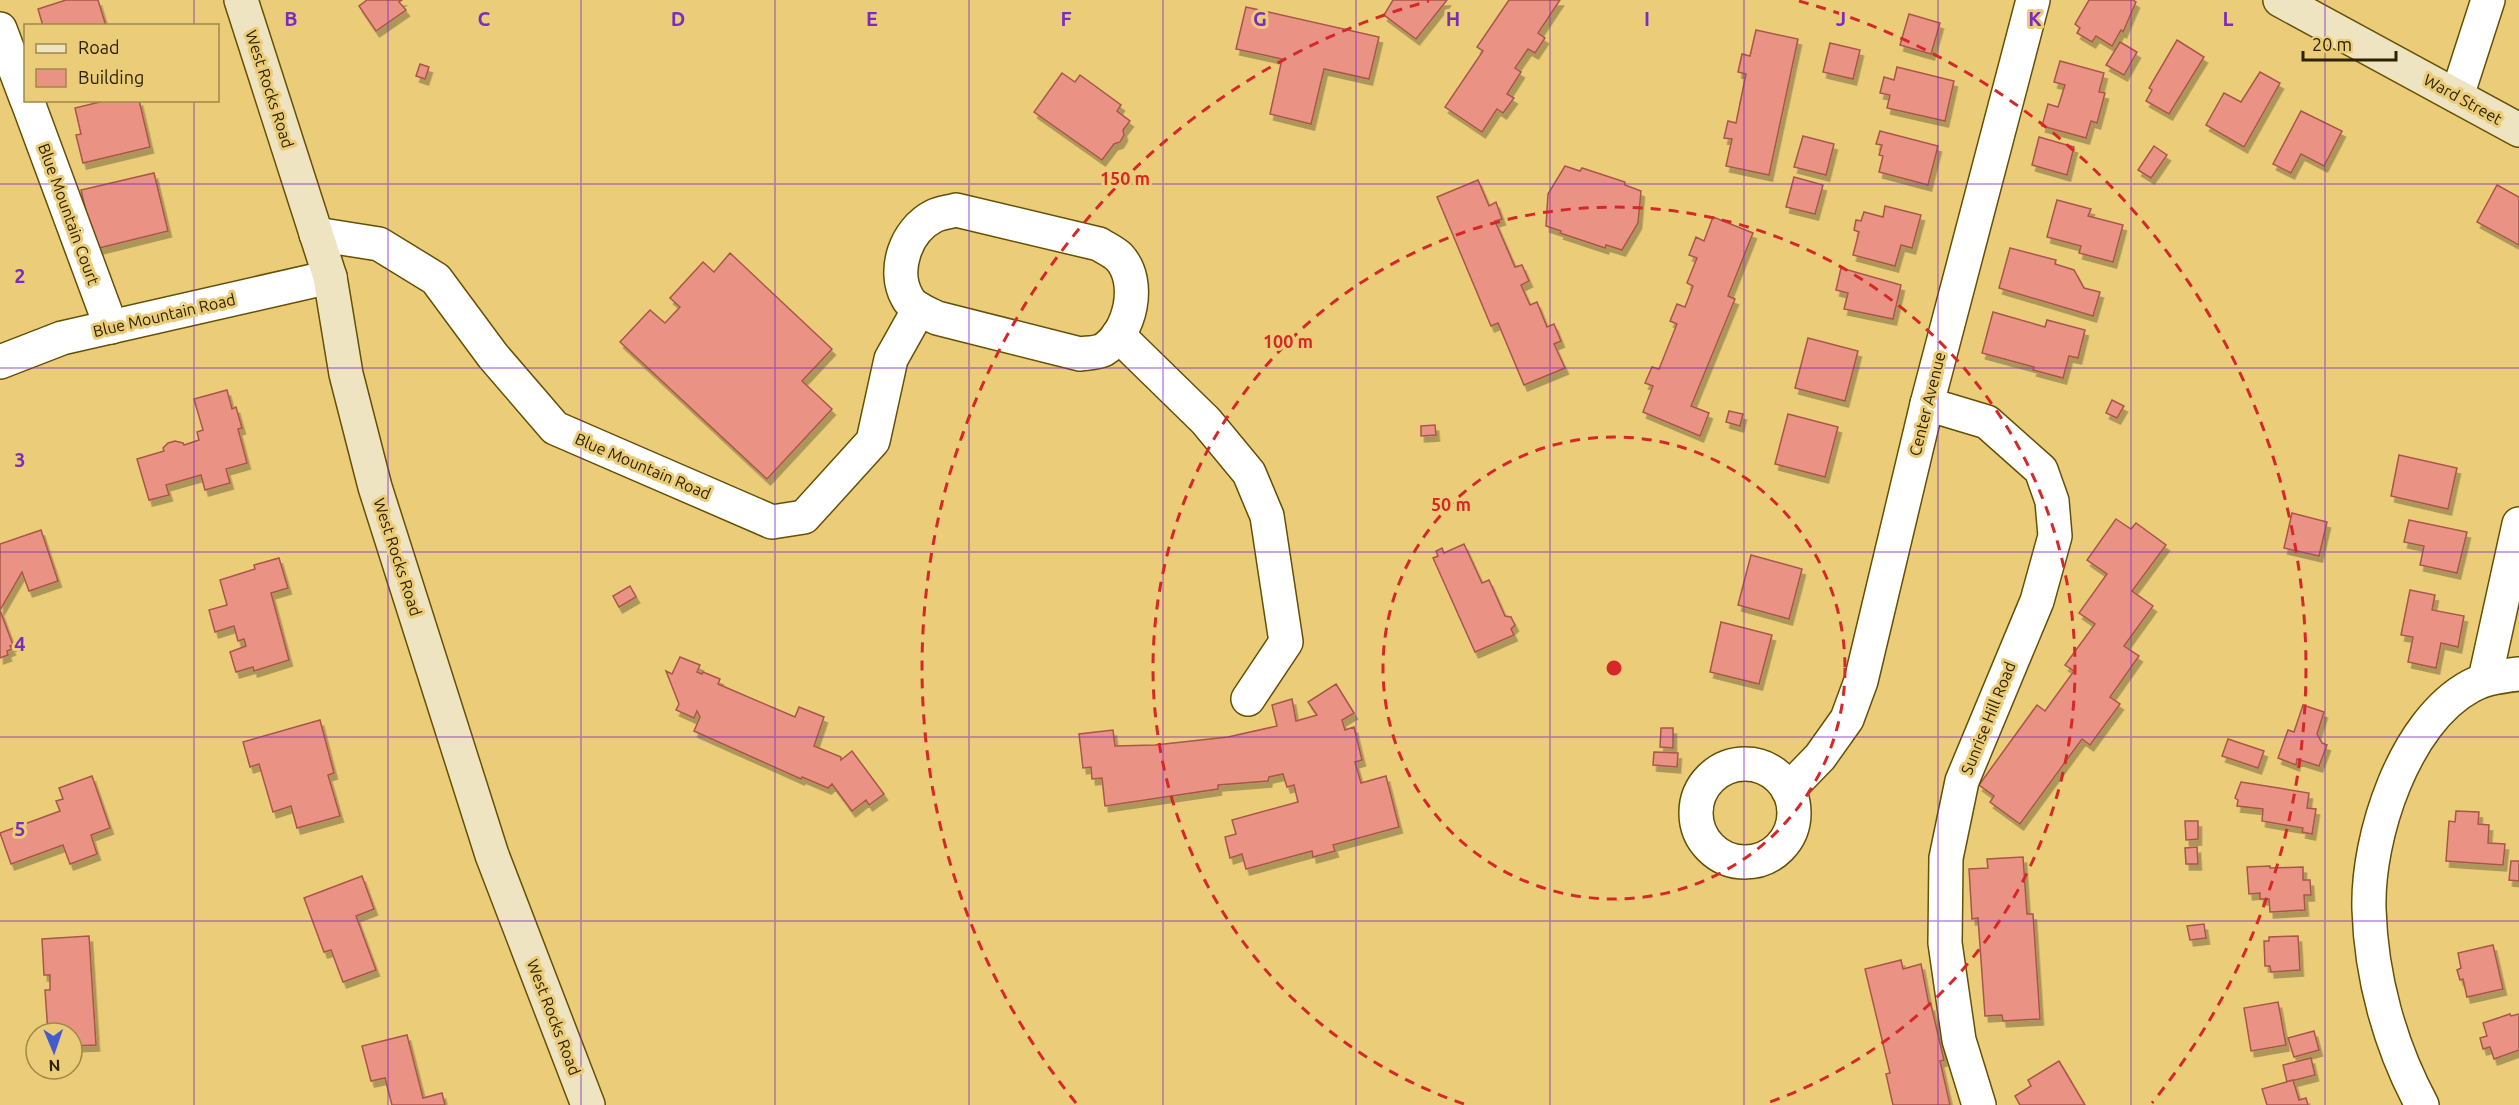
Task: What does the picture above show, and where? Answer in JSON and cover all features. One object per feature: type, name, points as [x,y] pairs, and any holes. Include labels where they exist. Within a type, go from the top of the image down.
[{"type":"main road","name":"West Rocks Road","points":[[241,0],[330,277],[346,374],[375,487],[492,855],[588,1105]]},
{"type":"main road","name":"Ward Street","points":[[2280,0],[2519,130]]},
{"type":"street","name":"Center Avenue","points":[[1788,790],[1820,757],[1848,719],[1861,681],[1927,404],[2033,0]]},
{"type":"street","points":[[2457,96],[2488,0]]},
{"type":"street","name":"Blue Mountain Court","points":[[0,29],[24,94]]},
{"type":"street","name":"Blue Mountain Court","points":[[27,102],[111,327]]},
{"type":"street","points":[[956,210],[1099,244],[1119,256],[1128,271],[1132,290],[1128,314],[1118,335],[1102,350],[1080,354],[937,318],[919,309],[907,298],[900,275],[903,252],[915,231],[933,216],[956,210]]},
{"type":"street","name":"Blue Mountain Road","points":[[316,234],[379,244],[435,279],[493,356],[555,429],[771,522],[804,517],[873,441],[891,359],[919,309]]},
{"type":"street","name":"Blue Mountain Road","points":[[0,362],[62,338],[330,277]]},
{"type":"street","points":[[1118,335],[1206,421],[1249,473],[1268,516],[1286,642],[1248,699]]},
{"type":"street","name":"Sunrise Hill Road","points":[[1927,404],[1987,422],[2041,470],[2052,501],[2055,536],[2037,601],[1962,781],[1946,858],[1945,943],[1959,1040],[1979,1105]]},
{"type":"street","points":[[2485,679],[2519,524]]},
{"type":"street","points":[[2422,1105],[2397,1052],[2381,997],[2369,909],[2373,861],[2395,784],[2421,735],[2454,698],[2485,679],[2519,674]]},
{"type":"building","points":[[66,0],[98,0],[105,24],[42,24],[38,9]]},
{"type":"building","points":[[367,0],[402,0],[399,2],[406,10],[376,31],[359,6]]},
{"type":"building","points":[[1393,0],[1447,0],[1416,39],[1384,15]]},
{"type":"building","points":[[1509,0],[1560,0],[1538,33],[1545,38],[1535,53],[1528,49],[1515,68],[1521,72],[1507,94],[1514,98],[1503,113],[1497,109],[1482,132],[1445,107],[1483,51],[1477,47]]},
{"type":"building","points":[[2089,0],[2133,0],[2136,2],[2123,32],[2121,30],[2112,46],[2096,36],[2092,42],[2077,33],[2080,28],[2075,24]]},
{"type":"building","points":[[1246,7],[1379,37],[1369,79],[1324,69],[1311,124],[1270,114],[1282,59],[1236,49]]},
{"type":"building","points":[[1909,14],[1940,23],[1931,54],[1900,45]]},
{"type":"building","points":[[1756,30],[1798,39],[1769,175],[1726,166],[1732,139],[1724,138],[1728,121],[1736,123],[1746,74],[1738,72],[1742,54],[1750,56]]},
{"type":"building","points":[[2177,40],[2204,57],[2169,114],[2146,101],[2152,90],[2149,88]]},
{"type":"building","points":[[2120,42],[2137,52],[2124,75],[2106,65]]},
{"type":"building","points":[[1830,43],[1860,50],[1853,79],[1823,72]]},
{"type":"building","points":[[2060,61],[2104,73],[2099,92],[2105,93],[2097,123],[2091,121],[2086,138],[2042,126],[2048,104],[2058,107],[2065,85],[2054,82]]},
{"type":"building","points":[[420,64],[429,67],[425,79],[416,76]]},
{"type":"building","points":[[1897,67],[1954,81],[1945,121],[1887,108],[1890,95],[1880,93],[1884,77],[1894,80]]},
{"type":"building","points":[[2260,72],[2280,83],[2244,147],[2206,125],[2224,93],[2241,102]]},
{"type":"building","points":[[1062,73],[1075,82],[1080,75],[1121,105],[1117,111],[1130,121],[1123,130],[1124,135],[1120,142],[1114,144],[1102,160],[1034,112]]},
{"type":"building","points":[[100,102],[139,102],[150,147],[83,163],[76,135],[81,134],[75,108]]},
{"type":"building","points":[[2301,111],[2342,131],[2324,166],[2301,154],[2291,173],[2273,164]]},
{"type":"building","points":[[1880,131],[1938,146],[1928,185],[1879,172],[1883,156],[1879,155],[1882,145],[1876,144]]},
{"type":"building","points":[[1803,136],[1834,144],[1826,175],[1794,167]]},
{"type":"building","points":[[2039,137],[2074,147],[2067,175],[2032,165]]},
{"type":"building","points":[[2154,146],[2167,155],[2151,178],[2138,170]]},
{"type":"building","points":[[1565,166],[1580,171],[1582,168],[1625,182],[1625,185],[1641,191],[1638,223],[1622,250],[1606,245],[1605,248],[1546,226],[1548,194]]},
{"type":"building","points":[[154,173],[168,231],[95,249],[81,190]]},
{"type":"building","points":[[1794,177],[1823,185],[1815,214],[1786,207]]},
{"type":"building","points":[[1478,180],[1489,206],[1496,202],[1502,219],[1495,221],[1515,267],[1522,265],[1529,281],[1521,285],[1530,305],[1537,302],[1547,327],[1554,324],[1561,341],[1554,344],[1565,368],[1524,385],[1498,323],[1491,326],[1437,197]]},
{"type":"building","points":[[2497,185],[2519,197],[2519,245],[2477,222]]},
{"type":"building","points":[[2057,200],[2091,209],[2088,216],[2123,225],[2113,262],[2079,253],[2081,246],[2047,237]]},
{"type":"building","points":[[1885,206],[1921,215],[1912,248],[1901,245],[1895,266],[1853,255],[1859,232],[1854,230],[1856,220],[1861,221],[1864,212],[1883,217]]},
{"type":"building","points":[[1713,217],[1753,233],[1728,296],[1735,299],[1691,406],[1709,413],[1700,436],[1643,412],[1653,386],[1645,383],[1652,367],[1659,369],[1677,324],[1670,321],[1677,304],[1685,307],[1693,286],[1687,283],[1697,258],[1689,255],[1696,237],[1704,241]]},
{"type":"building","points":[[2010,248],[2056,260],[2055,264],[2074,270],[2084,288],[2100,292],[2093,316],[1999,288]]},
{"type":"building","points":[[730,253],[832,349],[802,381],[832,409],[767,479],[620,342],[650,310],[665,323],[680,307],[670,298],[703,262],[714,272]]},
{"type":"building","points":[[1841,268],[1901,285],[1893,319],[1844,309],[1848,293],[1836,290]]},
{"type":"building","points":[[1993,312],[2045,327],[2047,320],[2085,330],[2078,358],[2069,356],[2063,378],[2033,370],[2034,367],[1982,353]]},
{"type":"building","points":[[1808,338],[1858,351],[1845,401],[1795,388]]},
{"type":"building","points":[[227,390],[232,409],[236,407],[242,428],[238,429],[247,463],[226,469],[230,483],[205,490],[201,475],[166,485],[169,495],[149,500],[137,459],[164,451],[163,448],[168,443],[175,441],[184,445],[199,440],[197,432],[203,430],[194,399]]},
{"type":"building","points":[[2112,400],[2124,406],[2117,418],[2106,413]]},
{"type":"building","points":[[1729,411],[1743,414],[1740,426],[1726,422]]},
{"type":"building","points":[[1788,414],[1838,427],[1825,477],[1775,464]]},
{"type":"building","points":[[1435,425],[1436,435],[1421,436],[1421,426]]},
{"type":"building","points":[[2399,455],[2457,468],[2448,509],[2391,496]]},
{"type":"building","points":[[2292,513],[2327,522],[2319,556],[2284,548]]},
{"type":"building","points":[[2116,519],[2131,529],[2136,523],[2166,545],[2132,591],[2153,606],[2124,646],[2139,656],[2110,697],[2120,704],[2090,745],[2082,739],[2020,824],[1990,802],[1994,796],[1979,785],[2037,705],[2045,711],[2074,671],[2065,665],[2095,624],[2079,613],[2107,574],[2087,560]]},
{"type":"building","points":[[2409,520],[2467,532],[2457,573],[2420,565],[2424,546],[2404,542]]},
{"type":"building","points":[[41,530],[58,581],[29,591],[22,572],[0,610],[0,544]]},
{"type":"building","points":[[1464,544],[1482,583],[1489,580],[1505,616],[1511,617],[1515,625],[1511,629],[1514,635],[1475,652],[1433,558],[1438,556],[1436,551],[1442,548],[1444,553]]},
{"type":"building","points":[[1751,555],[1802,569],[1789,619],[1738,605]]},
{"type":"building","points":[[279,558],[288,588],[271,593],[289,660],[254,671],[253,667],[236,672],[230,652],[246,646],[244,639],[238,641],[234,626],[215,632],[209,610],[227,605],[220,580],[255,569],[254,565]]},
{"type":"building","points":[[630,586],[636,597],[619,607],[613,596]]},
{"type":"building","points":[[2410,590],[2435,595],[2432,610],[2464,616],[2458,647],[2441,643],[2436,668],[2408,662],[2413,637],[2401,635]]},
{"type":"building","points":[[0,610],[13,645],[10,646],[12,649],[7,651],[8,655],[0,658]]},
{"type":"building","points":[[1721,622],[1772,635],[1759,684],[1710,672]]},
{"type":"building","points":[[680,657],[700,665],[697,672],[720,679],[718,684],[795,717],[799,707],[824,717],[814,746],[841,757],[841,760],[852,751],[884,794],[869,805],[866,800],[852,811],[832,784],[828,788],[802,777],[801,779],[694,731],[700,717],[697,711],[694,718],[676,710],[679,704],[666,671],[672,674]]},
{"type":"building","points":[[1336,684],[1354,713],[1342,720],[1345,730],[1354,727],[1362,760],[1355,762],[1361,783],[1386,776],[1399,827],[1333,845],[1335,851],[1313,857],[1312,851],[1246,869],[1242,854],[1230,858],[1225,837],[1236,834],[1232,820],[1298,802],[1294,785],[1287,787],[1283,774],[1269,777],[1268,781],[1218,785],[1218,789],[1105,806],[1102,778],[1092,779],[1091,767],[1083,768],[1079,734],[1113,730],[1115,746],[1155,745],[1228,737],[1277,726],[1272,705],[1292,699],[1296,721],[1317,715],[1308,702]]},
{"type":"building","points":[[2303,705],[2324,712],[2317,734],[2322,743],[2327,745],[2319,766],[2297,759],[2296,765],[2278,758],[2288,730],[2294,732]]},
{"type":"building","points":[[320,720],[334,773],[328,775],[340,816],[297,828],[291,806],[273,812],[259,764],[250,767],[243,742]]},
{"type":"building","points":[[1661,728],[1673,728],[1673,748],[1660,747]]},
{"type":"building","points":[[2228,739],[2264,751],[2258,768],[2222,756]]},
{"type":"building","points":[[1654,752],[1678,753],[1677,767],[1653,765]]},
{"type":"building","points":[[92,776],[110,828],[91,835],[97,854],[70,864],[63,845],[11,864],[0,833],[60,811],[56,801],[63,799],[59,788]]},
{"type":"building","points":[[2241,782],[2309,793],[2307,808],[2316,809],[2312,834],[2302,832],[2303,828],[2262,821],[2263,809],[2237,806],[2238,800],[2235,798]]},
{"type":"building","points":[[2456,811],[2479,812],[2478,824],[2489,825],[2488,843],[2505,844],[2503,865],[2446,861],[2449,821],[2455,822]]},
{"type":"building","points":[[2185,821],[2198,821],[2198,839],[2186,840]]},
{"type":"building","points":[[2197,847],[2198,864],[2186,864],[2185,848]]},
{"type":"building","points":[[2023,857],[2027,914],[2033,914],[2040,1019],[2003,1021],[2002,1015],[1985,1016],[1978,918],[1972,919],[1969,869],[1988,868],[1987,859]]},
{"type":"building","points":[[2511,861],[2519,861],[2519,881],[2509,880]]},
{"type":"building","points":[[2270,866],[2270,868],[2303,867],[2303,880],[2310,880],[2311,895],[2304,895],[2305,910],[2270,912],[2269,899],[2260,899],[2260,893],[2249,894],[2247,867]]},
{"type":"building","points":[[362,876],[374,909],[356,916],[376,970],[343,982],[331,950],[324,952],[304,898]]},
{"type":"building","points":[[2204,924],[2206,938],[2190,940],[2187,926]]},
{"type":"building","points":[[89,936],[96,1045],[84,1046],[84,1021],[47,1021],[45,990],[50,990],[50,975],[44,975],[42,939]]},
{"type":"building","points":[[2298,936],[2300,970],[2271,972],[2270,966],[2265,966],[2264,941],[2269,941],[2269,937]]},
{"type":"building","points":[[2493,945],[2503,989],[2467,997],[2463,979],[2460,980],[2457,970],[2461,968],[2458,953]]},
{"type":"building","points":[[1901,960],[1903,969],[1921,964],[1944,1060],[1940,1061],[1950,1105],[1893,1105],[1886,1074],[1890,1073],[1865,969]]},
{"type":"building","points":[[2278,1002],[2286,1045],[2251,1051],[2244,1008]]},
{"type":"building","points":[[2510,1014],[2511,1016],[2519,1014],[2519,1050],[2494,1059],[2490,1047],[2483,1049],[2480,1038],[2487,1036],[2483,1023]]},
{"type":"building","points":[[2314,1031],[2319,1050],[2294,1057],[2288,1038]]},
{"type":"building","points":[[407,1035],[423,1098],[442,1093],[445,1105],[392,1105],[385,1078],[371,1081],[362,1046]]},
{"type":"building","points":[[2311,1058],[2315,1075],[2287,1082],[2283,1065]]},
{"type":"building","points":[[2059,1061],[2085,1105],[2020,1105],[2015,1096],[2031,1086],[2028,1080]]},
{"type":"building","points":[[2293,1080],[2299,1100],[2306,1098],[2308,1105],[2267,1105],[2262,1089]]}]
